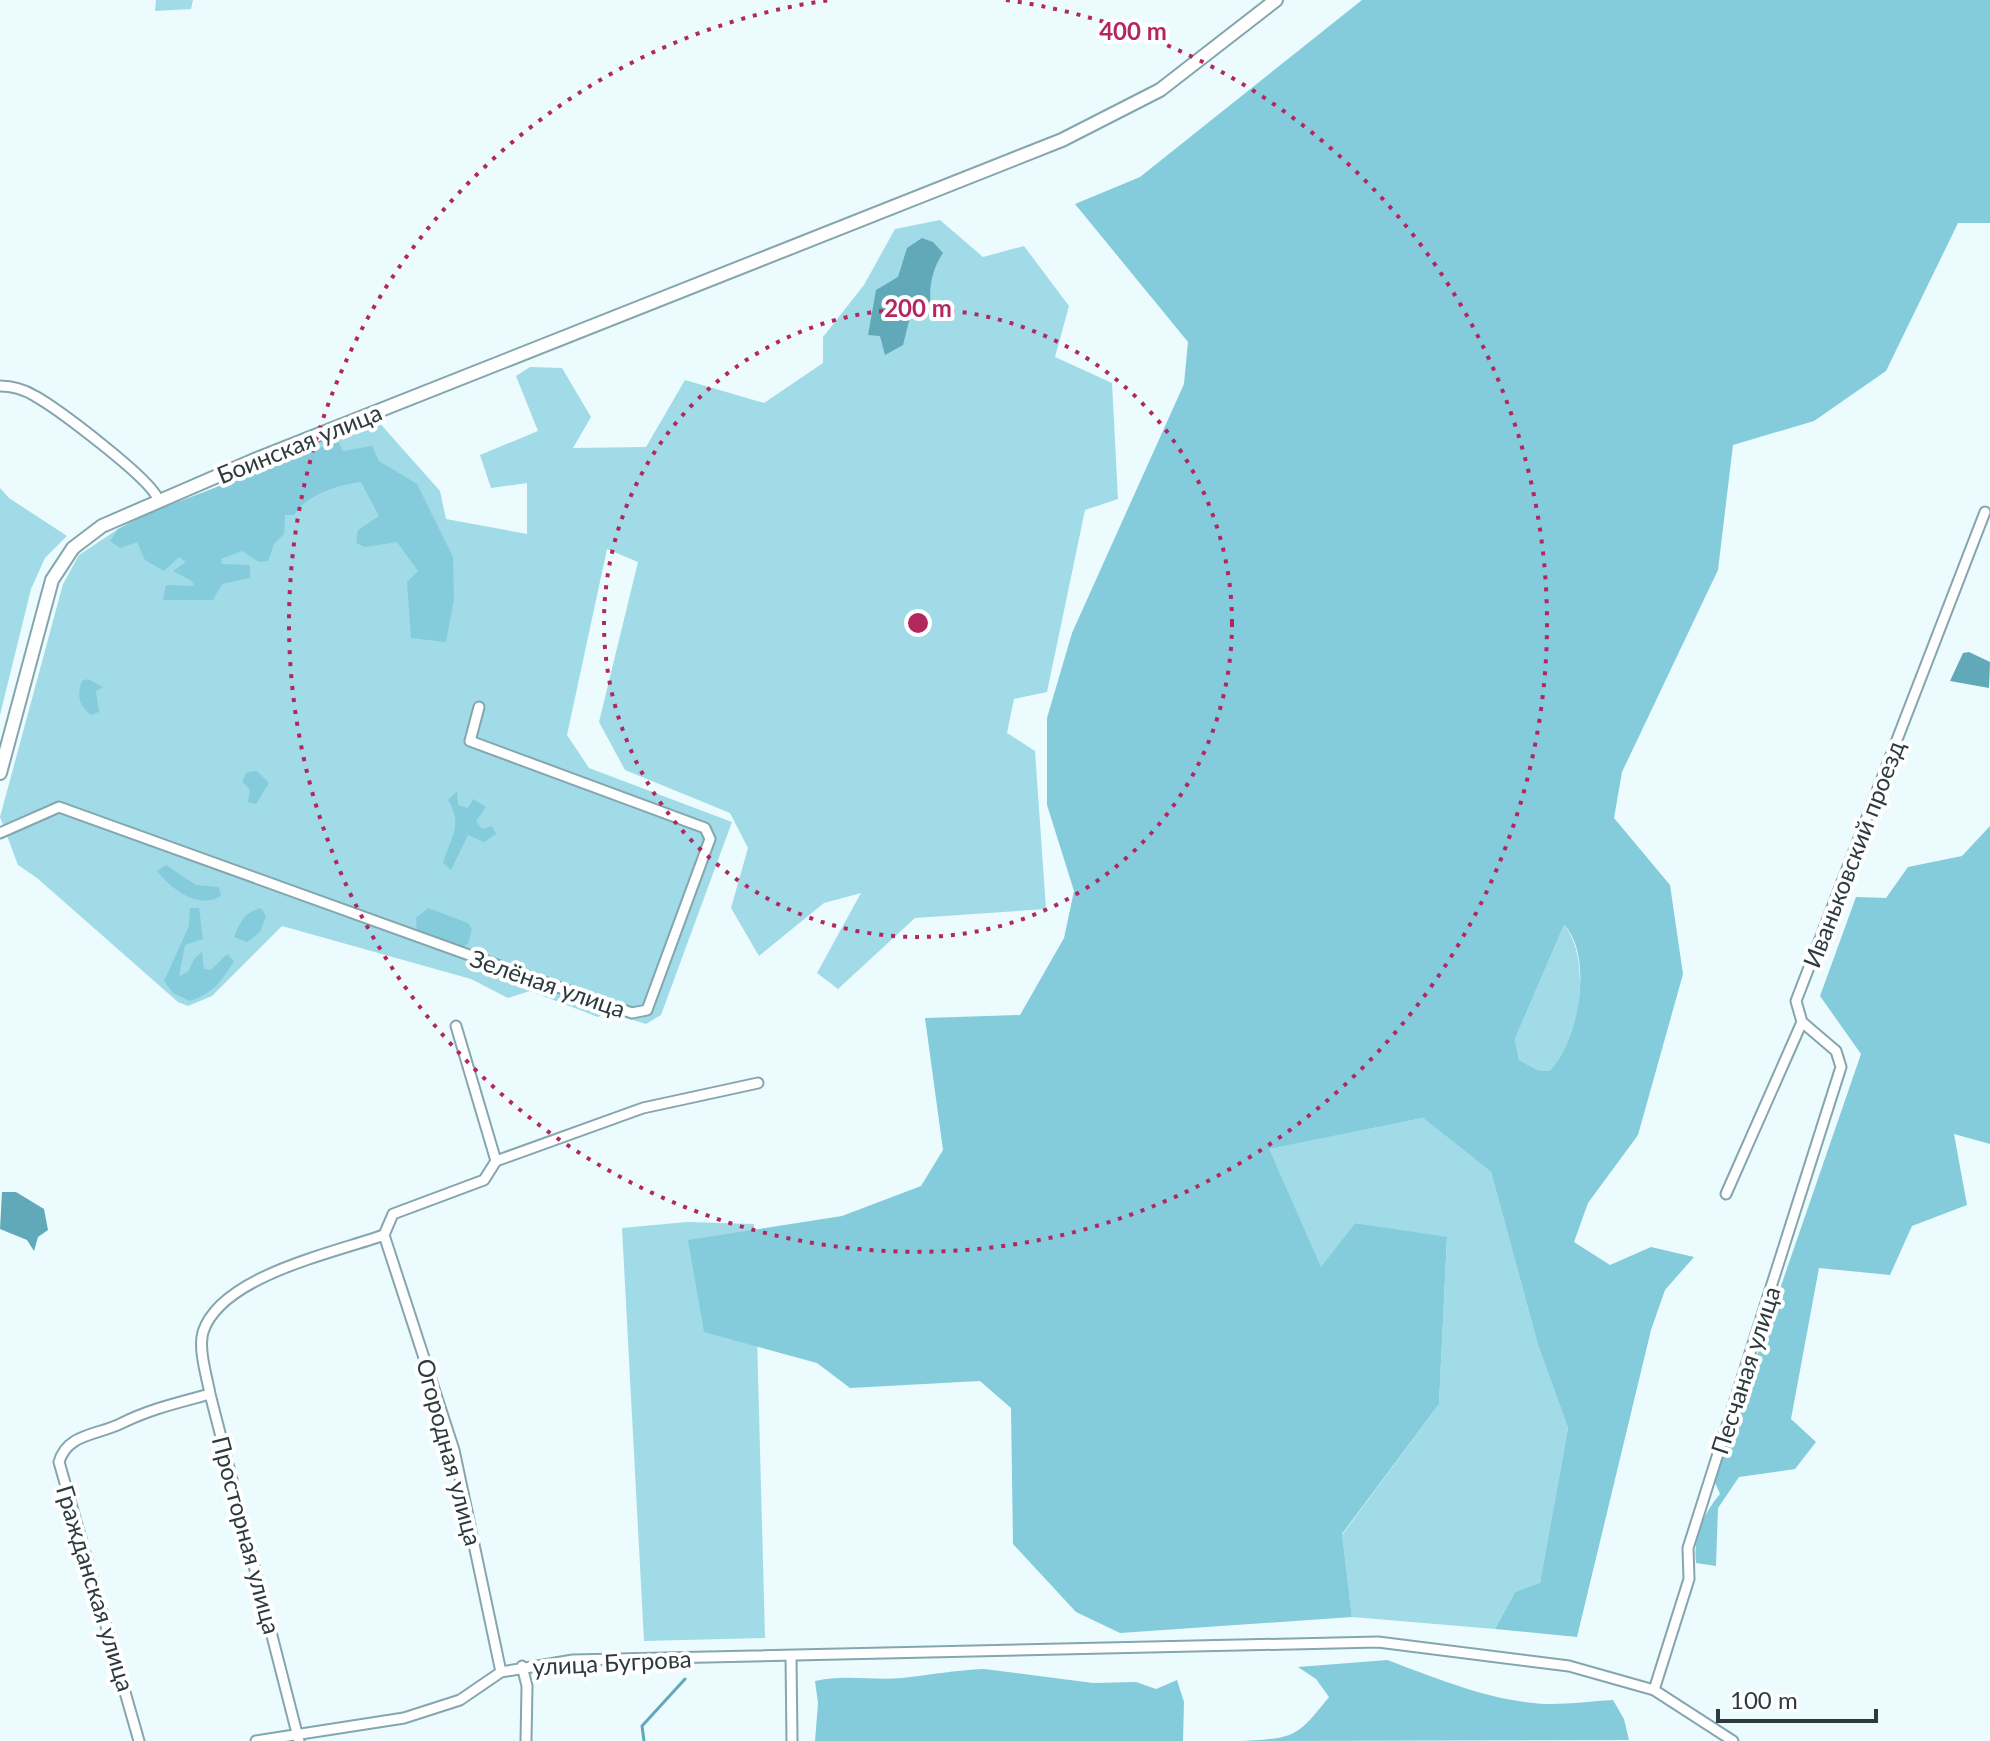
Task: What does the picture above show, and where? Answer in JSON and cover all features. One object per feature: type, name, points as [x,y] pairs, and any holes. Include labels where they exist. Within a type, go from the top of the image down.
[{"type":"street","name":"Боинская улица","points":[[0,773],[40,618],[59,566],[87,537],[158,499],[1062,140],[1160,90],[1276,0]]},
{"type":"street","points":[[0,386],[20,389],[45,403],[124,464],[155,491],[158,499]]},
{"type":"street","name":"Иваньковский проезд","points":[[1726,1194],[1802,1022],[1796,1001],[1985,512]]},
{"type":"street","name":"Зелёная улица","points":[[0,833],[59,807],[605,1004],[632,1013],[647,1010],[710,839],[705,828],[470,741],[479,707]]},
{"type":"street","name":"Песчаная улица","points":[[1654,1690],[1689,1579],[1688,1548],[1841,1067],[1836,1051],[1802,1022]]},
{"type":"street","points":[[456,1026],[496,1161]]},
{"type":"street","points":[[384,1235],[393,1214],[484,1180],[496,1161],[643,1108],[758,1083]]},
{"type":"street","name":"Просторная улица","points":[[299,1738],[210,1394],[202,1335],[214,1309],[245,1284],[384,1235]]},
{"type":"street","name":"Огородная улица","points":[[384,1235],[454,1450],[501,1672]]},
{"type":"street","name":"Гражданская улица","points":[[139,1741],[59,1462],[66,1447],[81,1437],[119,1425],[140,1412],[210,1394]]},
{"type":"street","name":"улица Бугрова","points":[[256,1741],[299,1738],[404,1718],[460,1700],[501,1672],[522,1666],[573,1660],[1378,1642],[1569,1666],[1654,1690],[1733,1741]]},
{"type":"street","points":[[791,1656],[792,1741]]},
{"type":"street","points":[[522,1666],[527,1686],[526,1741]]},
{"type":"shaded area","points":[[156,0],[193,0],[191,9],[155,11]]},
{"type":"shaded area","points":[[1362,0],[1990,0],[1990,223],[1958,223],[1886,371],[1814,421],[1733,445],[1718,570],[1622,772],[1614,818],[1670,885],[1683,974],[1638,1135],[1588,1203],[1574,1242],[1610,1265],[1651,1247],[1694,1257],[1665,1290],[1651,1330],[1577,1637],[1495,1629],[1515,1592],[1540,1583],[1568,1428],[1538,1345],[1491,1172],[1423,1118],[1269,1149],[1321,1267],[1355,1223],[1447,1237],[1439,1404],[1342,1534],[1352,1617],[1120,1633],[1076,1612],[1013,1544],[1011,1408],[980,1381],[850,1388],[817,1363],[704,1332],[688,1240],[842,1216],[921,1186],[943,1150],[925,1018],[1020,1015],[1064,938],[1074,891],[1047,805],[1047,718],[1072,633],[1184,384],[1188,342],[1075,204],[1140,177]],"holes":[[[1564,925],[1579,956],[1580,977],[1575,1021],[1559,1058],[1549,1071],[1538,1070],[1519,1060],[1515,1039]]]},
{"type":"shaded area","points":[[940,220],[983,257],[1024,246],[1069,306],[1055,357],[1112,383],[1118,499],[1085,510],[1047,692],[1014,699],[1007,733],[1035,751],[1046,909],[915,918],[838,989],[817,973],[861,893],[824,903],[759,956],[731,908],[748,848],[730,813],[625,770],[599,722],[638,562],[607,549],[567,735],[589,768],[732,822],[661,1015],[646,1024],[608,1012],[598,1017],[530,991],[508,998],[471,979],[282,926],[212,996],[188,1006],[178,1002],[37,878],[18,865],[0,817],[63,584],[79,555],[118,529],[376,419],[440,491],[446,519],[527,534],[527,483],[491,488],[480,455],[538,431],[516,376],[530,367],[562,368],[591,417],[573,448],[646,447],[685,380],[764,403],[823,363],[823,337],[864,285],[895,229]]},
{"type":"shaded area","points":[[922,238],[933,242],[943,253],[932,278],[931,305],[911,313],[903,345],[885,355],[880,336],[868,335],[876,290],[898,277],[907,248]]},
{"type":"shaded area","points":[[338,441],[343,451],[372,446],[379,461],[417,484],[453,557],[454,599],[446,642],[411,638],[407,582],[418,571],[397,542],[365,547],[356,543],[358,530],[379,516],[361,482],[323,492],[306,502],[294,515],[285,515],[284,534],[274,544],[268,561],[259,562],[242,551],[221,559],[222,564],[250,565],[250,578],[222,584],[213,600],[163,600],[166,585],[194,586],[192,581],[173,571],[186,562],[179,557],[164,571],[145,560],[137,542],[120,548],[110,541],[118,529],[146,514]]},
{"type":"shaded area","points":[[0,488],[9,498],[67,536],[45,558],[31,589],[0,715]]},
{"type":"shaded area","points":[[1969,652],[1990,662],[1989,688],[1950,681],[1963,653]]},
{"type":"shaded area","points":[[88,679],[103,687],[96,691],[99,712],[91,715],[81,704],[79,695],[82,681]]},
{"type":"shaded area","points":[[257,771],[269,783],[256,804],[248,802],[250,790],[242,781],[247,772]]},
{"type":"shaded area","points":[[457,791],[458,805],[468,808],[473,799],[486,807],[476,821],[482,829],[492,826],[496,834],[484,842],[468,835],[451,870],[443,863],[455,824],[448,800]]},
{"type":"shaded area","points":[[1990,826],[1990,1144],[1954,1134],[1967,1205],[1912,1226],[1890,1275],[1819,1268],[1791,1419],[1816,1442],[1795,1469],[1739,1477],[1718,1508],[1716,1566],[1696,1563],[1700,1526],[1720,1494],[1714,1480],[1861,1054],[1820,996],[1856,897],[1886,898],[1908,867],[1962,856]]},
{"type":"shaded area","points":[[166,865],[196,885],[219,887],[221,896],[203,901],[186,896],[157,871]]},
{"type":"shaded area","points":[[190,908],[199,908],[203,939],[185,945],[179,976],[188,972],[194,959],[202,952],[204,969],[211,970],[227,954],[234,961],[216,986],[190,1001],[173,993],[164,981],[189,926]]},
{"type":"shaded area","points":[[261,908],[266,916],[260,932],[247,942],[234,937],[244,918]]},
{"type":"shaded area","points":[[428,908],[468,923],[472,929],[468,944],[460,948],[417,932],[416,918]]},
{"type":"shaded area","points":[[1564,925],[1573,939],[1578,958],[1579,1000],[1569,1041],[1560,1058],[1549,1071],[1538,1070],[1519,1060],[1515,1039]]},
{"type":"shaded area","points":[[1423,1118],[1491,1172],[1538,1345],[1568,1428],[1540,1584],[1515,1592],[1495,1629],[1352,1617],[1342,1535],[1439,1404],[1447,1238],[1355,1223],[1321,1268],[1268,1149]]},
{"type":"shaded area","points":[[2,1192],[16,1192],[44,1209],[48,1230],[38,1237],[34,1251],[27,1240],[0,1229]]},
{"type":"shaded area","points":[[687,1222],[754,1224],[765,1638],[644,1641],[622,1228]]},
{"type":"shaded area","points":[[1387,1660],[1467,1689],[1530,1703],[1613,1700],[1624,1719],[1629,1740],[1242,1741],[1273,1739],[1293,1733],[1309,1721],[1329,1697],[1316,1679],[1298,1667]]},
{"type":"shaded area","points":[[984,1669],[1093,1683],[1136,1682],[1156,1689],[1177,1680],[1184,1702],[1183,1741],[815,1741],[818,1703],[815,1681],[902,1678]]},
{"type":"waterway","points":[[644,1741],[642,1726],[685,1679]]}]
